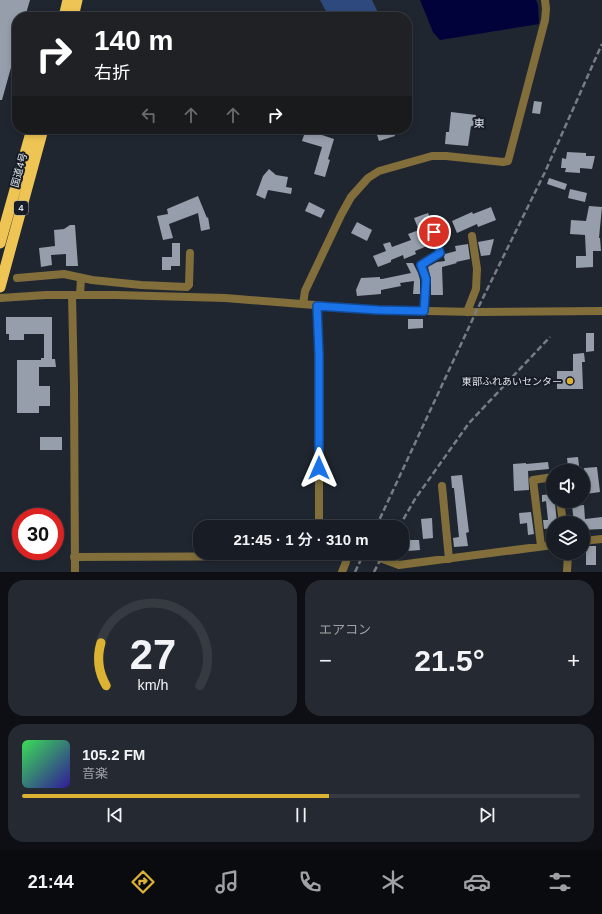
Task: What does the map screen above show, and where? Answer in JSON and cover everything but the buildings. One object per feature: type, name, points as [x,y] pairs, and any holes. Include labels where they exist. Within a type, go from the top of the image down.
[{"type":"highway","points":[[65,12],[68,0]]},
{"type":"highway","points":[[74,12],[77,0]]},
{"type":"highway","name":"国道4号","points":[[0,243],[31,134]]},
{"type":"highway","name":"国道4号","points":[[0,287],[41,134]]},
{"type":"street","points":[[302,304],[305,290],[341,215],[352,197],[368,178],[379,171],[432,156],[503,162],[508,161],[545,20],[545,0]]},
{"type":"street","points":[[424,311],[426,279],[421,265],[440,253],[434,232]]},
{"type":"street","points":[[467,312],[476,290],[477,269],[472,236]]},
{"type":"street","points":[[17,278],[64,274],[82,278],[141,285],[187,287],[189,285],[190,253]]},
{"type":"street","points":[[75,572],[74,386],[76,295],[82,278]]},
{"type":"street","points":[[0,298],[13,296],[76,295],[225,298],[378,310],[467,312],[602,311]]},
{"type":"street","points":[[317,306],[319,355],[319,520]]},
{"type":"street","points":[[541,546],[533,480],[546,478]]},
{"type":"street","points":[[442,486],[449,559]]},
{"type":"street","points":[[590,541],[602,540]]},
{"type":"street","points":[[386,560],[399,565],[546,546]]},
{"type":"street","points":[[74,557],[193,556]]},
{"type":"street","points":[[342,572],[346,560]]},
{"type":"street","points":[[567,572],[568,560]]},
{"type":"street","points":[[421,563],[421,572]]},
{"type":"shaded area","points":[[320,0],[372,0],[378,12],[326,12]]},
{"type":"shaded area","points":[[420,0],[536,0],[538,5],[539,24],[440,40],[433,32]]},
{"type":"railway","points":[[379,520],[476,312],[545,172],[602,44]]},
{"type":"railway","points":[[403,520],[415,499],[469,423],[550,337]]},
{"type":"railway","points":[[355,572],[361,560]]},
{"type":"railway","points":[[374,572],[380,560]]},
{"type":"place","name":"東部ふれあいセンター","points":[[570,381]]},
{"type":"district","name":"東","points":[[479,123]]},
{"type":"route","points":[[319,468],[319,355],[317,306],[424,311],[426,279],[421,265],[440,253],[434,232]]}]
